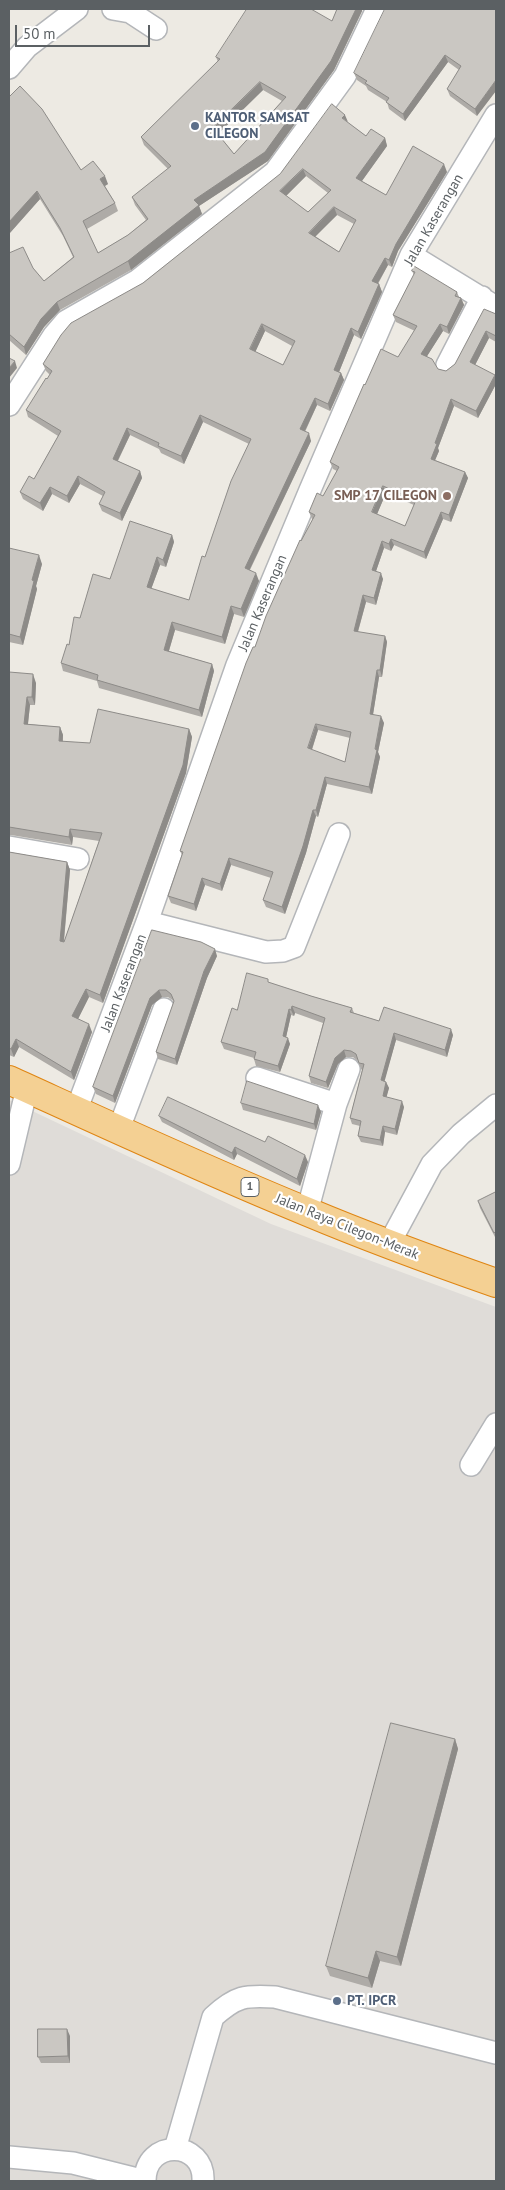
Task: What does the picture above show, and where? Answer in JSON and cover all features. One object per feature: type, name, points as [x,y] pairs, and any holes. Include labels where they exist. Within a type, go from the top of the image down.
[{"type":"highway","name":"Jalan Raya Cilegon-Merak","points":[[18,1084],[118,1131],[307,1212],[496,1283]]},
{"type":"street","points":[[9,68],[26,47],[77,9]]},
{"type":"street","points":[[113,9],[130,12],[156,29]]},
{"type":"street","points":[[9,405],[54,335],[66,322],[138,280],[275,172],[346,76],[377,9]]},
{"type":"street","name":"Jalan Kaserangan","points":[[76,1111],[148,922],[237,665],[411,255],[496,115]]},
{"type":"street","points":[[411,255],[489,302],[447,365]]},
{"type":"street","points":[[148,922],[266,952],[283,951],[294,947],[339,834]]},
{"type":"street","points":[[9,847],[78,859]]},
{"type":"street","points":[[118,1131],[164,1009]]},
{"type":"street","points":[[307,1212],[336,1104],[349,1068]]},
{"type":"street","points":[[257,1078],[336,1104]]},
{"type":"street","points":[[9,1164],[18,1084]]},
{"type":"street","points":[[389,1244],[432,1164],[461,1134],[496,1105]]},
{"type":"street","points":[[471,1465],[496,1424]]},
{"type":"street","points":[[175,2149],[213,2017],[228,2003],[252,1996],[275,1997],[496,2053]]},
{"type":"street","points":[[9,2157],[73,2163],[145,2181],[145,2173],[152,2158],[167,2150],[175,2149],[191,2154],[197,2160],[201,2167],[203,2181]]},
{"type":"shaded area","points":[[9,1100],[271,1224],[496,1307],[496,2181],[9,2181]]},
{"type":"building","points":[[247,9],[311,9],[332,21],[337,9],[356,9],[331,61],[265,152],[194,200],[199,205],[128,261],[57,302],[41,319],[24,347],[9,334],[9,253],[23,247],[33,268],[44,281],[74,257],[60,228],[37,191],[9,222],[9,97],[20,86],[42,109],[81,170],[93,161],[105,176],[100,179],[115,203],[83,221],[98,253],[128,235],[148,219],[132,197],[171,166],[141,137],[220,59],[216,57]],"holes":[[[260,82],[286,97],[234,154],[213,128]]]},
{"type":"building","points":[[385,9],[496,9],[496,80],[475,109],[447,89],[461,66],[445,55],[403,114],[386,102],[389,98],[365,83],[367,81],[354,73]]},
{"type":"building","points":[[332,104],[345,115],[342,118],[366,136],[371,129],[385,138],[356,178],[386,195],[413,146],[444,164],[396,244],[389,260],[385,258],[372,281],[379,284],[358,332],[351,328],[334,370],[341,373],[328,404],[315,398],[300,429],[309,433],[245,568],[256,573],[241,609],[231,606],[222,637],[172,622],[164,650],[212,664],[199,710],[97,680],[98,675],[61,663],[67,644],[69,645],[74,617],[80,618],[93,574],[110,579],[130,521],[172,535],[163,560],[157,557],[147,587],[189,600],[202,556],[205,557],[231,481],[251,439],[200,415],[181,456],[158,446],[159,443],[127,428],[113,459],[140,471],[120,513],[99,504],[105,492],[78,476],[67,496],[50,487],[40,503],[20,492],[29,476],[34,479],[61,431],[26,410],[52,371],[43,364],[71,323],[143,283],[280,174]],"holes":[[[303,169],[331,190],[308,212],[280,191]],[[334,207],[356,220],[339,252],[309,233]],[[262,324],[295,341],[283,365],[250,349]]]},
{"type":"building","points":[[414,266],[457,292],[455,296],[461,298],[447,327],[440,324],[421,354],[432,359],[438,369],[446,371],[455,364],[484,309],[496,314],[496,336],[486,331],[470,362],[495,375],[476,411],[451,399],[435,443],[437,444],[431,459],[465,472],[449,515],[441,512],[424,552],[391,539],[389,544],[382,541],[372,570],[381,573],[374,598],[363,595],[354,631],[385,636],[380,670],[377,670],[370,714],[381,716],[375,749],[377,750],[369,787],[325,777],[316,810],[313,810],[282,907],[263,900],[273,872],[229,858],[220,884],[202,878],[194,904],[168,896],[183,852],[180,851],[246,663],[253,647],[255,647],[266,616],[300,540],[315,515],[309,512],[317,493],[323,496],[339,467],[330,462],[364,384],[381,349],[398,357],[417,326],[393,315],[415,272],[412,271]],"holes":[[[383,486],[416,500],[405,526],[372,512]],[[316,724],[351,732],[345,762],[308,748]]]},
{"type":"building","points":[[9,358],[15,361],[9,368]]},
{"type":"building","points":[[9,548],[39,555],[20,637],[9,634]]},
{"type":"building","points":[[9,672],[33,674],[32,697],[27,697],[24,724],[60,727],[59,741],[90,743],[98,709],[189,729],[183,765],[100,995],[86,989],[72,1016],[89,1024],[71,1072],[16,1039],[11,1049],[9,1048],[9,852],[67,862],[60,941],[64,942],[102,833],[70,829],[69,837],[9,827]]},
{"type":"building","points":[[152,930],[201,942],[215,949],[204,971],[175,1059],[156,1052],[174,1001],[171,994],[166,990],[159,990],[150,998],[113,1096],[93,1087]]},
{"type":"building","points":[[247,973],[268,979],[268,982],[352,1008],[350,1012],[379,1021],[384,1007],[451,1029],[445,1050],[394,1033],[381,1080],[386,1082],[383,1096],[402,1101],[395,1129],[383,1126],[380,1140],[358,1136],[361,1121],[350,1118],[364,1064],[359,1063],[356,1054],[344,1050],[335,1058],[326,1082],[309,1076],[325,1018],[292,1006],[291,1010],[289,1009],[283,1036],[288,1038],[278,1066],[254,1059],[256,1052],[221,1042],[232,1008],[237,1010]]},
{"type":"building","points":[[247,1081],[318,1105],[314,1124],[241,1103]]},
{"type":"building","points":[[168,1097],[265,1142],[268,1136],[305,1155],[297,1179],[235,1147],[232,1153],[159,1116]]},
{"type":"building","points":[[496,1192],[496,1231],[494,1233],[478,1201]]},
{"type":"building","points":[[391,1723],[455,1739],[397,1957],[376,1951],[368,1978],[326,1966]]},
{"type":"building","points":[[38,2029],[67,2029],[68,2056],[38,2057]]},
{"type":"place","name":"KANTOR SAMSAT CILEGON","points":[[195,126]]},
{"type":"place","name":"SMP 17 CILEGON","points":[[447,496]]},
{"type":"place","name":"PT. IPCR","points":[[337,2001]]}]
